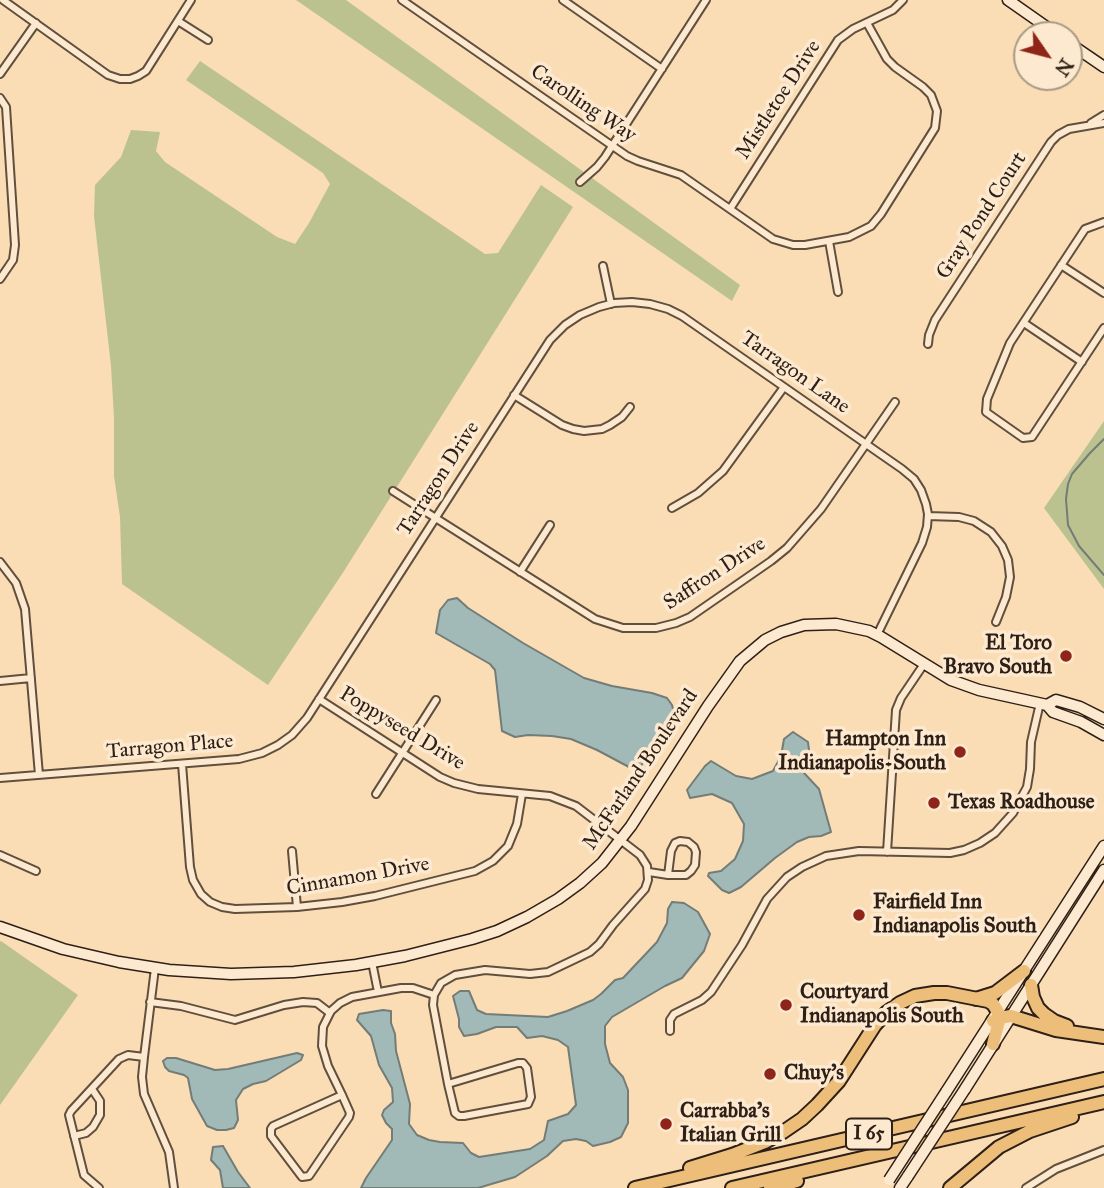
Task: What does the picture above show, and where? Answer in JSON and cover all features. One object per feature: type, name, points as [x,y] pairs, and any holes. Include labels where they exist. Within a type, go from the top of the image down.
[{"type":"highway","points":[[976,999],[995,993],[1024,971]]},
{"type":"highway","points":[[1031,985],[1033,997],[1044,1014],[1083,1034]]},
{"type":"highway","points":[[632,1188],[744,1151],[783,1132],[802,1119],[839,1081],[875,1025],[887,1012],[915,996],[947,993],[993,1004],[1000,1017],[993,1044]]},
{"type":"highway","points":[[1000,1017],[1056,1030],[1104,1037]]},
{"type":"highway","name":"I 65","points":[[632,1188],[1104,1079]]},
{"type":"highway","points":[[950,1188],[999,1147],[1030,1131],[1104,1104]]},
{"type":"highway","name":"I 65","points":[[732,1188],[1104,1104]]},
{"type":"highway","points":[[770,1188],[825,1175],[841,1163]]},
{"type":"street","points":[[3,0],[108,75],[120,79],[130,79],[146,71],[191,0]]},
{"type":"street","name":"Carolling Way","points":[[402,0],[612,145],[638,161],[683,177],[773,239],[799,245],[852,236],[877,219],[937,123],[936,105],[929,93],[891,64],[867,23]]},
{"type":"street","points":[[563,0],[662,69]]},
{"type":"street","points":[[580,182],[597,167],[706,0]]},
{"type":"street","name":"Mistletoe Drive","points":[[730,209],[838,40],[889,13],[903,0]]},
{"type":"street","points":[[1008,0],[1038,21]]},
{"type":"street","points":[[178,20],[208,40]]},
{"type":"street","points":[[0,74],[36,23]]},
{"type":"street","points":[[1083,53],[1104,67]]},
{"type":"street","points":[[0,98],[6,107],[15,245],[13,260],[0,279]]},
{"type":"street","name":"Gray Pond Court","points":[[928,344],[935,320],[1051,142],[1065,131],[1096,121],[1104,115]]},
{"type":"street","name":"Gray Pond Court","points":[[1085,125],[1104,123]]},
{"type":"street","points":[[1104,222],[1085,229],[1005,353],[987,399],[985,408],[989,415],[1021,436],[1032,437],[1104,328]]},
{"type":"street","points":[[829,241],[838,292]]},
{"type":"street","points":[[1061,265],[1104,293]]},
{"type":"street","points":[[603,266],[611,304]]},
{"type":"street","name":"Tarragon Lane","points":[[611,304],[641,302],[656,305],[689,321],[905,471],[923,495],[928,516]]},
{"type":"street","name":"Tarragon Drive","points":[[319,699],[544,349],[560,329],[583,314],[611,304]]},
{"type":"street","points":[[1024,323],[1082,362]]},
{"type":"street","points":[[672,508],[708,486],[723,471],[784,387]]},
{"type":"street","points":[[514,395],[562,425],[584,431],[608,426],[630,407]]},
{"type":"street","name":"Saffron Drive","points":[[393,491],[584,613],[609,625],[644,629],[676,624],[757,572],[787,548],[818,512],[895,402]]},
{"type":"street","points":[[877,635],[922,543],[928,516],[957,517],[974,521],[991,532],[1002,546],[1008,560],[1010,577],[1006,597],[996,622]]},
{"type":"street","points":[[520,572],[550,525]]},
{"type":"street","points":[[0,562],[23,600],[26,615],[39,775]]},
{"type":"street","name":"McFarland Boulevard","points":[[0,927],[82,954],[155,968],[223,973],[318,970],[372,962],[405,956],[497,931],[558,899],[589,876],[621,840],[732,670],[765,640],[781,632],[810,625],[845,625],[877,635],[942,676],[967,686],[1043,704],[1054,712],[1081,722],[1104,735]]},
{"type":"street","points":[[887,852],[896,710],[924,664]]},
{"type":"street","points":[[0,681],[31,678]]},
{"type":"street","name":"Poppyseed Drive","points":[[319,699],[454,783],[478,789],[550,796],[570,803],[586,812],[642,857],[649,872]]},
{"type":"street","name":"Tarragon Place","points":[[0,778],[239,759],[256,755],[273,748],[301,727],[319,699]]},
{"type":"street","name":"McFarland Boulevard","points":[[1043,704],[1056,699],[1104,719]]},
{"type":"street","points":[[376,794],[436,700]]},
{"type":"street","points":[[670,1031],[670,1020],[674,1014],[702,1000],[711,992],[772,892],[802,867],[828,855],[859,851],[950,853],[980,843],[995,833],[1013,813],[1027,787],[1032,732],[1043,704]]},
{"type":"street","name":"Cinnamon Drive","points":[[182,764],[191,874],[195,886],[216,905],[232,909],[297,907],[375,896],[475,871],[497,858],[511,841],[522,794]]},
{"type":"street","points":[[448,1084],[520,1062],[527,1068],[531,1100],[526,1106],[461,1116],[456,1114],[448,1084],[433,1009],[434,995],[442,983],[455,975],[487,970],[545,973],[590,952],[645,889],[649,872],[668,875],[681,876],[691,871],[696,855],[692,845],[681,841],[673,846],[669,856],[668,875]]},
{"type":"street","points":[[887,1184],[946,1092],[1000,1017],[1024,971],[1104,846]]},
{"type":"street","points":[[292,851],[297,907]]},
{"type":"street","points":[[0,855],[36,871]]},
{"type":"street","points":[[1000,1017],[1031,985],[1104,870]]},
{"type":"street","points":[[372,962],[378,992]]},
{"type":"street","points":[[155,968],[142,1077],[144,1094],[169,1152],[174,1188]]},
{"type":"street","points":[[342,1095],[271,1129],[271,1136],[302,1177],[309,1176],[351,1115],[342,1095],[328,1066],[322,1046],[323,1027],[330,1013],[344,1000],[378,992],[409,988],[434,995]]},
{"type":"street","points":[[150,1002],[181,1006],[235,1020],[299,1003],[317,1003],[330,1013]]},
{"type":"street","points":[[900,1188],[993,1044]]},
{"type":"street","points":[[99,1188],[84,1175],[69,1118],[70,1112],[121,1058],[128,1055],[144,1057]]},
{"type":"street","points":[[74,1136],[86,1133],[100,1115],[100,1101],[92,1089]]},
{"type":"street","points":[[1026,1188],[1056,1169],[1104,1150]]},
{"type":"green space","points":[[296,0],[346,0],[740,285],[732,301]]},
{"type":"green space","points":[[200,61],[485,254],[498,253],[541,185],[573,207],[344,571],[268,685],[122,584],[120,517],[114,476],[111,366],[94,216],[95,185],[121,157],[131,130],[160,132],[156,151],[165,162],[277,237],[295,244],[330,184],[323,173],[186,80]]},
{"type":"green space","points":[[1104,421],[1104,589],[1044,508]]},
{"type":"green space","points":[[0,942],[78,995],[0,1105]]},
{"type":"water","points":[[457,598],[523,643],[584,678],[667,698],[675,716],[640,767],[629,767],[571,739],[528,735],[515,737],[502,731],[495,670],[490,664],[436,633],[440,610],[448,600]]},
{"type":"water","points":[[793,732],[808,742],[809,750],[802,760],[804,773],[819,789],[831,832],[797,842],[741,887],[729,893],[708,876],[709,873],[721,871],[735,859],[743,841],[744,824],[732,803],[712,794],[690,798],[687,790],[711,761],[736,776],[752,779],[773,771],[781,756],[784,739]]},
{"type":"water","points":[[672,902],[684,903],[698,912],[710,934],[704,951],[682,978],[612,1017],[605,1026],[605,1044],[610,1063],[623,1077],[628,1090],[628,1123],[621,1137],[593,1146],[576,1139],[563,1141],[547,1156],[515,1177],[478,1188],[361,1188],[392,1140],[392,1129],[382,1115],[393,1102],[392,1088],[379,1065],[371,1036],[357,1020],[359,1014],[391,1011],[396,1051],[410,1104],[409,1124],[417,1135],[440,1142],[463,1143],[471,1153],[479,1157],[530,1149],[544,1140],[548,1121],[568,1114],[576,1105],[568,1047],[558,1040],[542,1036],[527,1038],[517,1027],[496,1027],[464,1036],[459,1027],[453,996],[460,991],[469,991],[477,1010],[486,1014],[548,1017],[593,1000],[615,980],[623,978],[657,942],[667,923],[668,909]]},
{"type":"water","points":[[297,1053],[303,1055],[301,1060],[266,1081],[243,1089],[236,1100],[238,1120],[234,1128],[226,1130],[207,1126],[192,1099],[188,1078],[169,1071],[163,1061],[176,1058],[215,1070]]},
{"type":"water","points":[[223,1146],[250,1188],[223,1188],[220,1170],[211,1160],[213,1147]]},
{"type":"waterway","points":[[1104,439],[1072,474],[1066,499],[1068,525],[1079,546],[1104,575]]},
{"type":"place","name":"El Toro Bravo South","points":[[1066,656]]},
{"type":"place","name":"Hampton Inn Indianapolis-South","points":[[960,752]]},
{"type":"place","name":"Texas Roadhouse","points":[[934,803]]},
{"type":"place","name":"Fairfield Inn Indianapolis South","points":[[859,915]]},
{"type":"place","name":"Courtyard Indianapolis South","points":[[786,1005]]},
{"type":"place","name":"Chuy's","points":[[770,1074]]},
{"type":"place","name":"Carrabba's Italian Grill","points":[[666,1124]]}]
